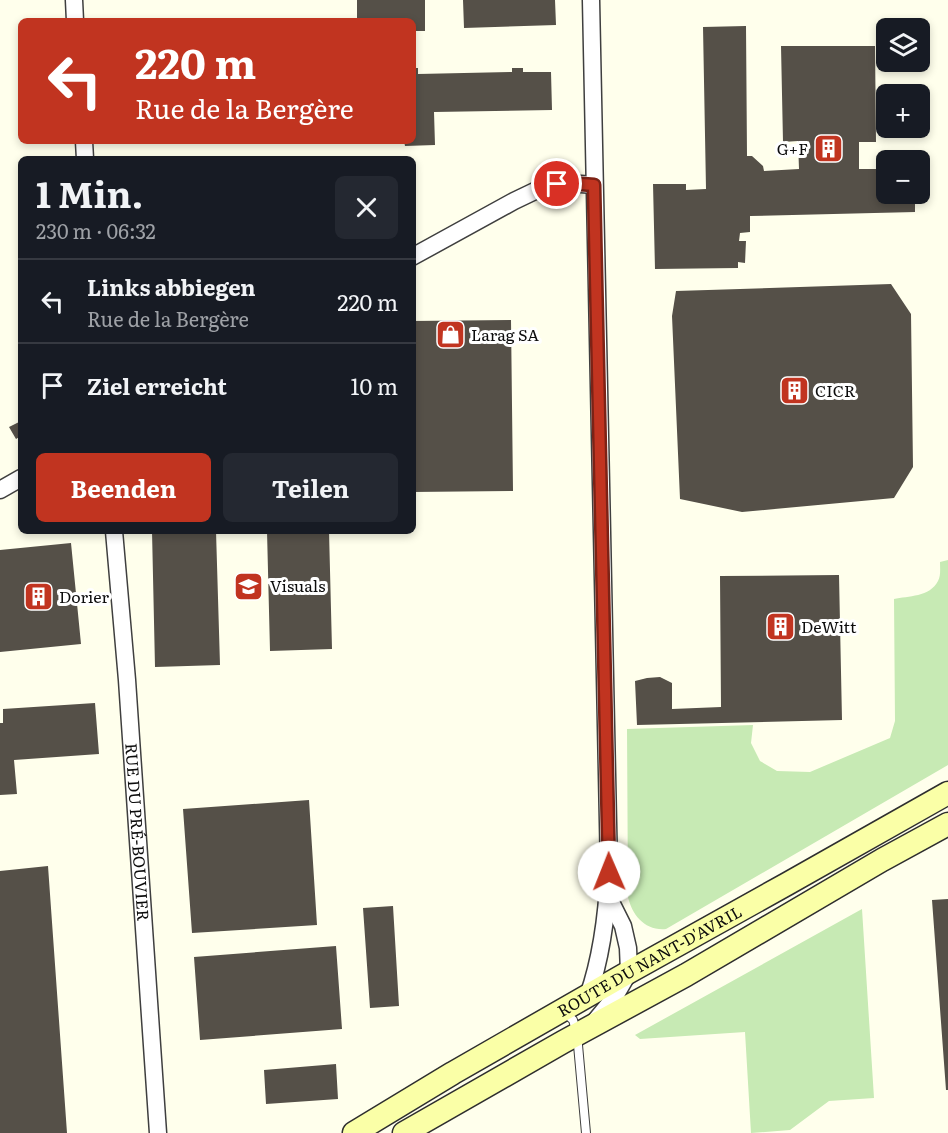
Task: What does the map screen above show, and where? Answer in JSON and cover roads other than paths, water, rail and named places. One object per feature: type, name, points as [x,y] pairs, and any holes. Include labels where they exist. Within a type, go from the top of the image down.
[{"type":"main road","name":"ROUTE DU NANT-D'AVRIL","points":[[354,1133],[629,972],[948,793]]},
{"type":"main road","name":"ROUTE DU NANT-D'AVRIL","points":[[404,1133],[686,975],[948,824]]},
{"type":"street","points":[[74,0],[75,18]]},
{"type":"street","points":[[588,996],[604,935],[609,861],[591,0]]},
{"type":"street","points":[[416,255],[537,190],[568,183],[594,185]]},
{"type":"street","points":[[0,490],[18,480]]},
{"type":"street","name":"RUE DU PRÉ-BOUVIER","points":[[114,534],[127,680],[158,1133]]},
{"type":"street","points":[[584,1031],[614,998],[629,972],[628,948],[622,926],[608,895]]},
{"type":"lane","points":[[562,1011],[584,1031],[586,1133]]},
{"type":"place","name":"G+F","points":[[829,149]]},
{"type":"place","name":"Larag SA","points":[[450,335]]},
{"type":"place","name":"CICR","points":[[794,391]]},
{"type":"place","name":"Visuals","points":[[249,586]]},
{"type":"place","name":"Dorier","points":[[38,597]]},
{"type":"place","name":"DeWitt","points":[[780,627]]}]
